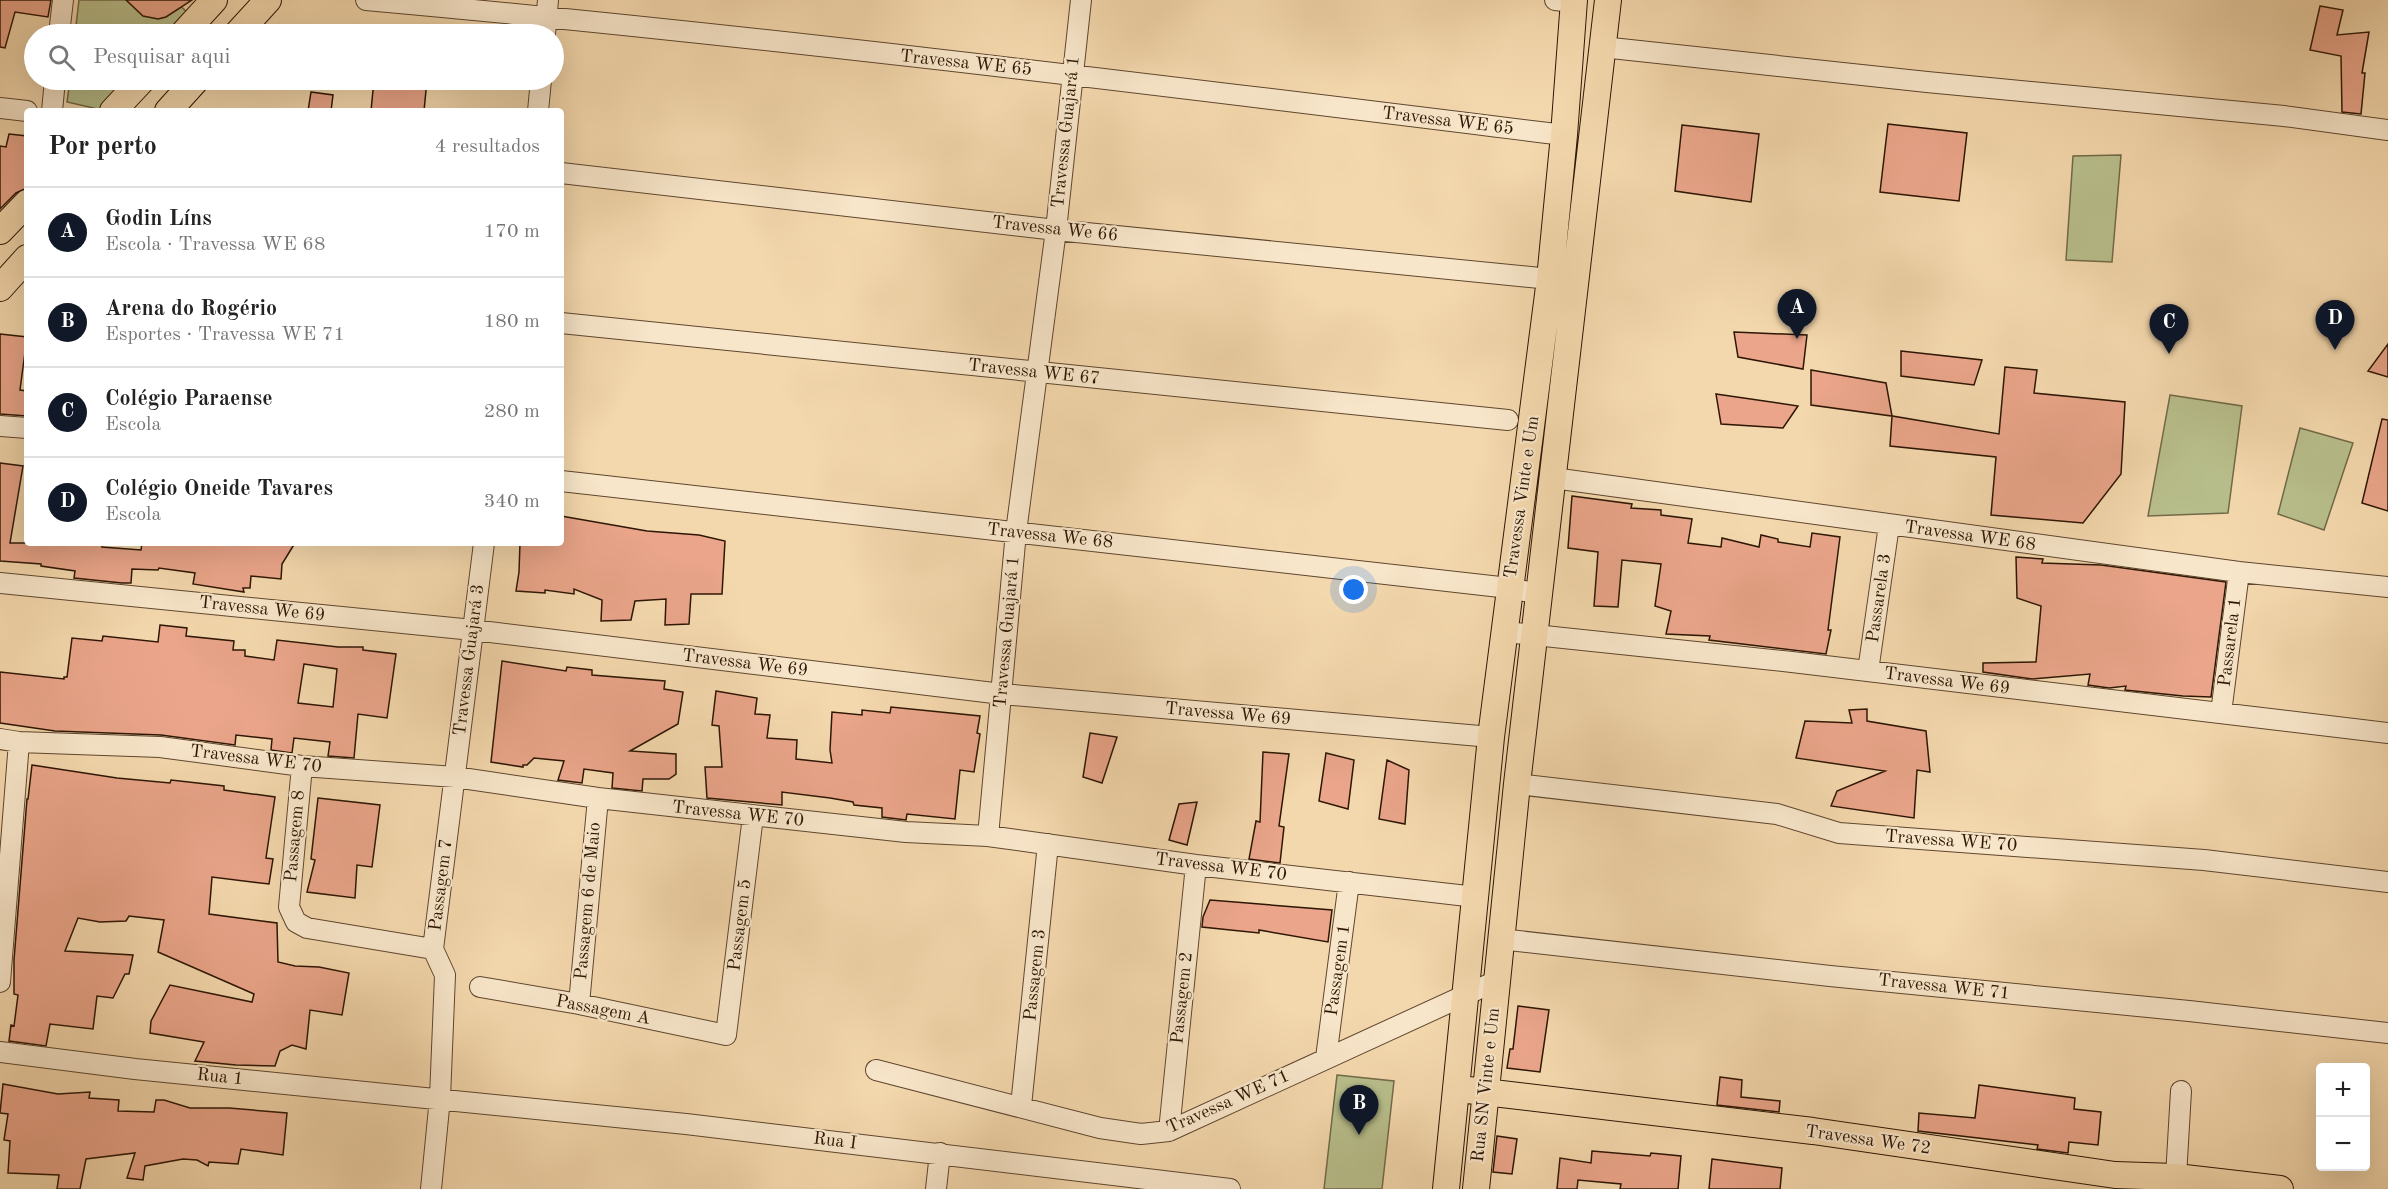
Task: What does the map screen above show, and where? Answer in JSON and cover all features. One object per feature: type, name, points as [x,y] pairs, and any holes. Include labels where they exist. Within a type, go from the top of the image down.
[{"type":"main road","points":[[192,24],[214,0]]},
{"type":"main road","points":[[246,24],[268,0]]},
{"type":"main road","name":"Travessa Vinte e Um","points":[[1496,981],[1608,0]]},
{"type":"main road","name":"Travessa Vinte e Um","points":[[1465,994],[1491,737],[1550,279],[1564,135],[1567,1]]},
{"type":"main road","points":[[116,108],[133,90]]},
{"type":"main road","points":[[171,108],[187,90]]},
{"type":"main road","points":[[0,231],[24,206]]},
{"type":"main road","points":[[0,288],[24,263]]},
{"type":"main road","points":[[1519,513],[1549,517]]},
{"type":"main road","points":[[1497,692],[1527,696]]},
{"type":"main road","name":"Rua SN Vinte e Um","points":[[1476,1189],[1496,981]]},
{"type":"main road","name":"Rua SN Vinte e Um","points":[[1446,1189],[1465,994]]},
{"type":"main road","name":"Travessa We 72","points":[[1455,1089],[1813,1131],[2114,1182],[2176,1177],[2280,1189]]},
{"type":"street","points":[[60,24],[63,0]]},
{"type":"street","name":"Travessa WE 65","points":[[366,0],[546,17],[1071,75],[1564,135]]},
{"type":"street","name":"Travessa Guajará 1","points":[[988,836],[1016,532],[1056,230],[1071,75],[1081,0]]},
{"type":"street","points":[[1602,47],[1927,82],[2284,116],[2388,130]]},
{"type":"street","points":[[52,108],[54,90]]},
{"type":"street","points":[[538,108],[540,90]]},
{"type":"street","points":[[0,108],[24,111]]},
{"type":"street","name":"Travessa We 66","points":[[564,173],[1056,230],[1550,279]]},
{"type":"street","name":"Travessa WE 67","points":[[564,323],[1508,420]]},
{"type":"street","points":[[0,426],[24,428]]},
{"type":"street","name":"Travessa WE 68","points":[[1553,478],[2239,572],[2388,587]]},
{"type":"street","name":"Travessa We 68","points":[[564,481],[1509,588],[1539,594]]},
{"type":"street","name":"Passarela 3","points":[[1868,671],[1889,525]]},
{"type":"street","name":"Travessa Guajará 3","points":[[455,777],[484,546]]},
{"type":"street","name":"Passarela 1","points":[[2221,713],[2239,572]]},
{"type":"street","name":"Travessa We 69","points":[[0,583],[473,630],[1002,694],[1491,737]]},
{"type":"street","name":"Travessa We 69","points":[[1506,632],[1868,671],[2388,734]]},
{"type":"street","points":[[0,982],[9,741]]},
{"type":"street","name":"Travessa WE 70","points":[[9,741],[160,747],[302,765],[455,777],[598,798],[906,832],[988,836],[1196,865],[1476,897]]},
{"type":"street","name":"Passagem 8","points":[[302,765],[289,907],[296,922],[307,928],[433,949]]},
{"type":"street","name":"Passagem 7","points":[[431,1189],[440,1098],[445,975],[433,949],[455,777]]},
{"type":"street","name":"Travessa WE 70","points":[[1517,784],[1776,814],[1839,833],[2204,860],[2388,882]]},
{"type":"street","name":"Passagem 6 de Maio","points":[[579,1004],[598,798]]},
{"type":"street","name":"Passagem 5","points":[[726,1035],[753,816]]},
{"type":"street","name":"Passagem 3","points":[[1021,1106],[1048,844]]},
{"type":"street","name":"Passagem 2","points":[[1168,1131],[1196,865]]},
{"type":"street","name":"Passagem 1","points":[[1326,1058],[1350,882]]},
{"type":"street","name":"Travessa WE 71","points":[[1500,939],[1830,976],[2388,1033]]},
{"type":"street","name":"Travessa WE 71","points":[[876,1070],[1121,1132],[1141,1134],[1168,1131],[1496,981]]},
{"type":"street","name":"Passagem A","points":[[480,987],[579,1004],[726,1035]]},
{"type":"street","name":"Rua 1","points":[[0,1052],[135,1069],[440,1098]]},
{"type":"street","points":[[2176,1177],[2181,1091]]},
{"type":"street","name":"Rua I","points":[[440,1098],[1230,1189]]},
{"type":"street","points":[[936,1189],[940,1154]]},
{"type":"green space","points":[[79,0],[174,0],[188,13],[178,24],[76,24]]},
{"type":"green space","points":[[69,90],[120,90],[104,108],[67,102]]},
{"type":"green space","points":[[2121,155],[2112,262],[2066,260],[2073,156]]},
{"type":"green space","points":[[2170,395],[2242,406],[2228,513],[2148,516]]},
{"type":"green space","points":[[2300,428],[2353,443],[2324,530],[2278,514]]},
{"type":"green space","points":[[1337,1075],[1394,1081],[1382,1189],[1324,1189]]},
{"type":"building","points":[[0,0],[51,0],[48,17],[15,12],[5,48],[0,47]]},
{"type":"building","points":[[126,0],[192,0],[166,17],[158,19],[143,16]]},
{"type":"building","points":[[2320,6],[2343,10],[2337,35],[2369,32],[2362,73],[2365,73],[2361,114],[2342,112],[2341,56],[2310,50]]},
{"type":"building","points":[[373,90],[426,90],[424,108],[371,108]]},
{"type":"building","points":[[311,92],[333,95],[331,108],[308,108]]},
{"type":"building","points":[[1888,124],[1967,133],[1959,201],[1880,192]]},
{"type":"building","points":[[1682,125],[1759,134],[1751,202],[1675,191]]},
{"type":"building","points":[[9,134],[24,136],[24,189],[16,193],[0,209],[0,146],[6,147]]},
{"type":"building","points":[[1734,332],[1807,335],[1803,369],[1738,357]]},
{"type":"building","points":[[0,334],[24,337],[20,390],[24,391],[24,416],[0,414]]},
{"type":"building","points":[[2388,344],[2388,377],[2368,371]]},
{"type":"building","points":[[1901,351],[1982,360],[1974,385],[1901,376]]},
{"type":"building","points":[[2005,367],[2037,370],[2034,393],[2125,402],[2121,474],[2083,523],[1991,515],[1996,457],[1890,446],[1892,416],[1999,434]]},
{"type":"building","points":[[1811,370],[1886,383],[1892,416],[1811,405]]},
{"type":"building","points":[[1716,394],[1798,406],[1783,428],[1721,424]]},
{"type":"building","points":[[2382,419],[2388,420],[2388,511],[2362,503]]},
{"type":"building","points":[[0,463],[23,466],[10,543],[24,543],[24,546],[102,546],[141,550],[142,546],[293,546],[282,564],[281,579],[251,576],[250,588],[243,588],[244,592],[193,584],[195,573],[159,568],[158,570],[132,569],[131,583],[122,583],[74,578],[75,571],[41,566],[41,564],[0,561]]},
{"type":"building","points":[[1572,496],[1632,504],[1631,508],[1661,510],[1661,515],[1692,519],[1688,543],[1721,547],[1722,538],[1759,547],[1761,535],[1778,539],[1778,542],[1810,547],[1812,533],[1840,537],[1828,630],[1831,630],[1826,654],[1709,640],[1710,636],[1666,634],[1671,611],[1655,606],[1661,564],[1622,560],[1618,607],[1594,606],[1598,552],[1568,548]]},
{"type":"building","points":[[564,517],[647,531],[699,535],[725,541],[722,594],[691,594],[689,624],[665,625],[666,599],[635,601],[631,620],[601,621],[602,600],[574,589],[574,594],[545,590],[545,593],[516,591],[520,546],[564,546]]},
{"type":"building","points":[[2016,557],[2043,559],[2042,563],[2101,565],[2226,582],[2211,697],[2125,690],[2126,686],[2109,688],[2088,685],[2090,674],[2032,679],[1983,672],[1983,663],[2036,662],[2041,606],[2017,598]]},
{"type":"building","points":[[160,625],[187,628],[186,636],[234,641],[233,650],[245,650],[245,656],[274,660],[277,640],[338,647],[363,647],[363,650],[396,654],[387,718],[358,714],[354,758],[328,756],[330,742],[294,738],[292,753],[271,750],[272,739],[236,735],[235,745],[161,735],[55,731],[0,723],[0,672],[64,679],[67,677],[72,638],[102,641],[103,636],[158,642]],"holes":[[[304,664],[337,669],[333,707],[298,703]]]},
{"type":"building","points":[[502,661],[566,671],[567,667],[592,670],[592,675],[665,681],[664,689],[683,692],[678,724],[630,751],[676,754],[676,774],[669,779],[643,779],[642,791],[612,788],[613,773],[584,769],[582,783],[558,780],[564,761],[534,758],[523,767],[491,762]]},
{"type":"building","points":[[716,691],[757,698],[755,714],[770,715],[767,738],[797,740],[796,759],[832,763],[830,750],[832,712],[862,715],[862,710],[890,713],[891,707],[980,716],[977,733],[980,734],[974,772],[960,770],[955,819],[907,814],[906,820],[882,817],[882,808],[782,792],[782,805],[707,798],[705,767],[722,767],[719,726],[712,725]]},
{"type":"building","points":[[1867,709],[1867,721],[1926,731],[1930,772],[1917,770],[1914,818],[1831,806],[1837,791],[1885,771],[1796,758],[1805,721],[1852,723],[1849,710]]},
{"type":"building","points":[[1090,733],[1117,737],[1102,783],[1083,777]]},
{"type":"building","points":[[1263,752],[1289,754],[1279,826],[1284,827],[1280,863],[1249,859],[1256,821],[1260,822]]},
{"type":"building","points":[[1326,753],[1354,760],[1348,809],[1319,801]]},
{"type":"building","points":[[1387,760],[1409,770],[1405,824],[1379,819]]},
{"type":"building","points":[[32,765],[117,778],[170,783],[171,780],[224,786],[224,790],[275,797],[266,858],[273,859],[269,884],[212,877],[209,914],[277,923],[278,962],[349,973],[342,1015],[310,1010],[306,1049],[292,1045],[280,1051],[275,1066],[195,1061],[204,1042],[150,1033],[151,1021],[170,985],[252,1002],[254,994],[158,952],[164,920],[129,916],[126,921],[100,922],[78,918],[65,951],[133,955],[129,974],[125,974],[113,998],[97,996],[93,1029],[50,1024],[46,1046],[9,1041],[11,1025],[14,1026],[18,995],[14,994],[14,960],[27,799]]},
{"type":"building","points":[[318,798],[380,805],[372,867],[357,865],[355,898],[307,892],[315,860],[311,859]]},
{"type":"building","points":[[1197,802],[1187,845],[1169,840],[1179,804]]},
{"type":"building","points":[[1210,900],[1332,910],[1328,942],[1259,930],[1259,933],[1202,927],[1203,917]]},
{"type":"building","points":[[1518,1006],[1549,1010],[1540,1072],[1507,1068],[1510,1049],[1513,1049]]},
{"type":"building","points":[[1720,1077],[1742,1080],[1741,1097],[1780,1101],[1779,1112],[1717,1105]]},
{"type":"building","points":[[3,1084],[58,1094],[90,1092],[89,1098],[119,1100],[118,1111],[154,1112],[156,1100],[164,1100],[190,1108],[229,1108],[287,1113],[283,1155],[241,1149],[238,1164],[209,1162],[208,1166],[197,1160],[183,1159],[145,1166],[143,1180],[127,1178],[135,1153],[86,1159],[80,1189],[57,1189],[59,1175],[8,1173],[10,1141],[4,1140],[8,1114],[0,1113]]},
{"type":"building","points":[[1979,1085],[2075,1098],[2074,1109],[2101,1112],[2098,1145],[2069,1142],[2068,1153],[2037,1149],[2038,1145],[1918,1131],[1919,1113],[1975,1118]]},
{"type":"building","points":[[1497,1136],[1517,1139],[1512,1174],[1493,1172]]},
{"type":"building","points":[[1592,1151],[1681,1156],[1678,1189],[1620,1189],[1621,1184],[1578,1180],[1577,1189],[1557,1189],[1560,1158],[1591,1163]]},
{"type":"building","points":[[1712,1159],[1782,1168],[1780,1189],[1709,1189]]},
{"type":"place","name":"Godin Líns","points":[[1797,339]]},
{"type":"place","name":"Colégio Oneide Tavares","points":[[2335,350]]},
{"type":"place","name":"Colégio Paraense","points":[[2169,354]]},
{"type":"place","name":"Arena do Rogério","points":[[1359,1135]]}]
